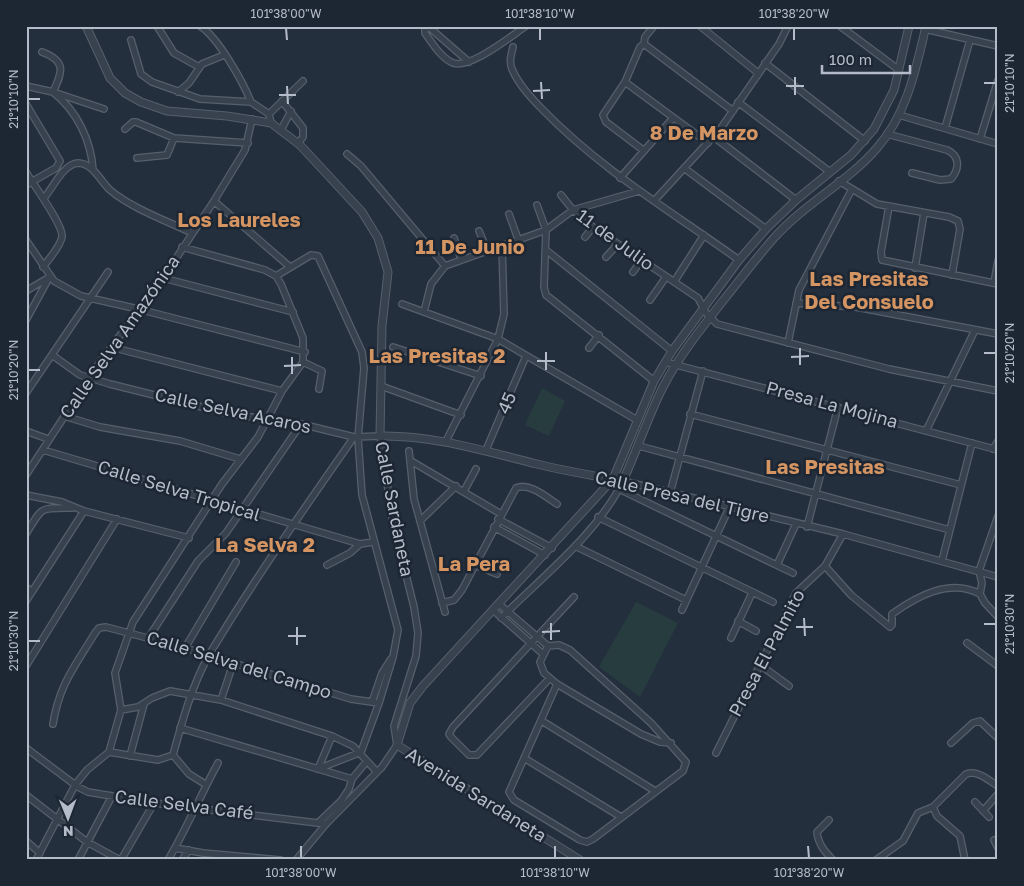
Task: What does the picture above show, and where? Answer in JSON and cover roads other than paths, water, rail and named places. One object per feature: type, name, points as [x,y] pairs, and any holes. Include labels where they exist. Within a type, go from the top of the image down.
[{"type":"street","name":"Calle Sardaneta","points":[[86,26],[110,78],[116,86],[133,98],[167,111],[252,119],[271,123],[281,130],[298,143],[362,212],[372,226],[384,252],[388,272],[382,326],[381,386],[376,436],[391,514],[414,606],[418,633],[416,656],[394,726],[397,746]]},
{"type":"street","points":[[158,26],[174,53],[199,67]]},
{"type":"street","points":[[200,26],[216,38],[224,55],[242,81],[251,102],[268,114],[271,123]]},
{"type":"street","points":[[469,62],[430,28],[425,28],[425,33],[449,62],[456,65],[469,62],[526,26]]},
{"type":"street","points":[[647,26],[648,33]]},
{"type":"street","points":[[643,150],[603,118],[604,113],[625,82],[640,47],[644,44],[648,33],[654,26]]},
{"type":"street","points":[[700,26],[758,73]]},
{"type":"street","points":[[654,201],[714,136],[765,64],[788,26]]},
{"type":"street","points":[[840,26],[899,70]]},
{"type":"street","points":[[296,860],[326,824],[377,772],[392,753],[397,746],[410,703],[416,693],[552,548],[613,479],[654,381],[672,351],[739,260],[766,229],[796,200],[865,141],[886,110],[899,70],[909,26]]},
{"type":"street","points":[[502,618],[575,546],[619,489],[639,446],[657,400],[676,365],[710,318],[774,237],[877,148],[899,115],[914,76],[925,28],[998,46]]},
{"type":"street","points":[[131,40],[141,74],[152,82],[206,100],[251,102]]},
{"type":"street","points":[[945,128],[970,40]]},
{"type":"street","points":[[644,44],[733,111]]},
{"type":"street","points":[[513,47],[510,62],[513,71],[528,94],[567,133],[620,178],[739,260]]},
{"type":"street","points":[[42,52],[54,57],[61,69],[53,92]]},
{"type":"street","points":[[178,92],[189,83],[199,67],[224,55]]},
{"type":"street","points":[[765,64],[865,141]]},
{"type":"street","points":[[980,139],[998,80]]},
{"type":"street","points":[[268,114],[303,81]]},
{"type":"street","points":[[625,82],[708,143]]},
{"type":"street","points":[[26,86],[53,92],[104,109]]},
{"type":"street","points":[[53,92],[65,102],[85,134],[91,150],[93,170]]},
{"type":"street","points":[[282,100],[305,133],[298,143]]},
{"type":"street","points":[[738,102],[830,172]]},
{"type":"street","points":[[26,104],[59,157],[59,165],[29,183]]},
{"type":"street","points":[[281,130],[291,111]]},
{"type":"street","points":[[899,115],[998,144]]},
{"type":"street","points":[[620,178],[673,118]]},
{"type":"street","name":"Calle Selva Amazónica","points":[[26,474],[111,347],[163,278],[214,201],[248,140],[252,119]]},
{"type":"street","points":[[125,129],[133,122],[136,122],[174,138],[248,140]]},
{"type":"street","points":[[887,134],[947,150],[955,154],[958,162],[951,179],[940,180],[912,173]]},
{"type":"street","points":[[714,136],[796,200]]},
{"type":"street","points":[[137,158],[167,155],[174,138]]},
{"type":"street","points":[[347,154],[362,166],[444,266]]},
{"type":"street","points":[[44,198],[54,184],[74,165],[83,164],[93,170],[102,183],[120,197],[192,233]]},
{"type":"street","points":[[684,168],[766,229]]},
{"type":"street","points":[[26,172],[29,183],[44,198],[60,228],[62,238],[43,267]]},
{"type":"street","points":[[47,173],[54,184]]},
{"type":"street","points":[[839,181],[867,199],[889,206],[949,217],[958,221],[960,229],[952,275]]},
{"type":"street","points":[[788,343],[803,280],[852,189]]},
{"type":"street","points":[[424,312],[431,284],[444,266],[546,230],[573,210],[639,191]]},
{"type":"street","name":"11 de Julio","points":[[561,194],[573,210],[592,226],[698,298],[710,318]]},
{"type":"street","points":[[214,201],[290,267]]},
{"type":"street","points":[[537,205],[546,230],[544,292],[654,381]]},
{"type":"street","points":[[889,206],[881,252],[882,260],[887,263],[996,284],[998,260]]},
{"type":"street","points":[[915,268],[924,213]]},
{"type":"street","points":[[509,214],[518,239]]},
{"type":"street","points":[[585,237],[592,226]]},
{"type":"street","points":[[479,231],[487,250]]},
{"type":"street","points":[[674,282],[704,236]]},
{"type":"street","points":[[454,238],[461,259]]},
{"type":"street","points":[[26,240],[52,279],[89,299],[138,309],[305,352]]},
{"type":"street","points":[[606,258],[618,244]]},
{"type":"street","points":[[446,441],[498,339],[504,314],[502,245]]},
{"type":"street","points":[[36,860],[75,785],[87,770],[109,752],[121,710],[115,673],[129,632],[211,500],[258,437],[282,391],[303,362],[305,352],[303,338],[276,276],[265,270],[182,247]]},
{"type":"street","points":[[546,250],[672,351]]},
{"type":"street","points":[[276,276],[311,255],[319,258],[362,352],[364,368],[358,437],[362,495],[398,630],[393,657],[361,752],[318,769]]},
{"type":"street","points":[[633,272],[641,261]]},
{"type":"street","points":[[26,393],[29,385],[108,272]]},
{"type":"street","points":[[650,300],[666,277]]},
{"type":"street","points":[[163,278],[293,312]]},
{"type":"street","points":[[26,291],[52,279]]},
{"type":"street","points":[[26,320],[52,279]]},
{"type":"street","points":[[796,303],[856,307],[998,334]]},
{"type":"street","points":[[402,304],[498,339],[637,420]]},
{"type":"street","points":[[26,305],[31,313]]},
{"type":"street","points":[[710,318],[717,324],[788,343],[949,382],[998,391]]},
{"type":"street","points":[[926,430],[975,330]]},
{"type":"street","points":[[589,348],[599,335]]},
{"type":"street","points":[[111,347],[282,391]]},
{"type":"street","points":[[393,347],[480,376]]},
{"type":"street","name":"Calle Selva Acaros","points":[[52,354],[80,375],[89,379],[230,414],[301,424],[358,437]]},
{"type":"street","name":"45","points":[[486,450],[526,356]]},
{"type":"street","points":[[303,362],[318,367],[322,373],[319,389]]},
{"type":"street","name":"Presa La Mojina","points":[[665,362],[995,449]]},
{"type":"street","points":[[670,493],[703,371]]},
{"type":"street","points":[[381,386],[460,415]]},
{"type":"street","points":[[807,527],[838,407]]},
{"type":"street","points":[[690,414],[961,485]]},
{"type":"street","points":[[64,416],[100,427],[180,441],[240,459]]},
{"type":"street","points":[[149,637],[202,555],[226,533],[301,424]]},
{"type":"street","points":[[26,431],[48,439]]},
{"type":"street","points":[[173,755],[180,728],[209,656],[292,525],[358,437]]},
{"type":"street","name":"Calle Presa del Tigre","points":[[358,437],[416,437],[446,441],[554,468],[623,481],[730,506],[807,527],[843,534],[979,571],[997,578]]},
{"type":"street","points":[[995,449],[998,441]]},
{"type":"street","points":[[942,561],[972,443]]},
{"type":"street","points":[[639,446],[950,530]]},
{"type":"street","name":"Calle Selva Tropical","points":[[43,450],[360,544],[373,542]]},
{"type":"street","points":[[409,451],[414,499],[445,612]]},
{"type":"street","points":[[411,461],[456,486],[552,548]]},
{"type":"street","points":[[464,491],[476,469]]},
{"type":"street","points":[[420,521],[456,486]]},
{"type":"street","points":[[442,603],[458,596],[516,488],[525,486],[557,504]]},
{"type":"street","points":[[619,489],[792,573]]},
{"type":"street","points":[[26,496],[62,502],[84,511],[189,538]]},
{"type":"street","points":[[682,610],[730,506]]},
{"type":"street","points":[[26,534],[40,511],[48,507],[74,508]]},
{"type":"street","points":[[26,601],[84,511]]},
{"type":"street","points":[[998,516],[979,571],[982,583],[980,594],[985,604],[998,617]]},
{"type":"street","points":[[598,518],[773,602]]},
{"type":"street","points":[[26,666],[117,520]]},
{"type":"street","points":[[777,565],[796,524]]},
{"type":"street","points":[[494,527],[545,555]]},
{"type":"street","name":"Presa El Palmito","points":[[716,753],[758,664],[796,593],[825,566],[843,534]]},
{"type":"street","points":[[327,565],[350,553],[360,544]]},
{"type":"street","points":[[575,546],[686,600]]},
{"type":"street","points":[[185,648],[236,562]]},
{"type":"street","points":[[475,565],[496,574]]},
{"type":"street","points":[[825,566],[851,595],[890,627],[892,625],[892,614],[913,599],[948,588],[965,587],[980,594]]},
{"type":"street","points":[[26,587],[32,592]]},
{"type":"street","points":[[731,638],[752,593]]},
{"type":"street","points":[[549,679],[476,755],[469,755],[449,734],[453,727],[574,597]]},
{"type":"street","points":[[499,604],[548,646],[566,646],[671,743],[684,758],[686,766],[683,771],[593,839],[583,841],[511,797],[510,788],[542,721],[556,684]]},
{"type":"street","points":[[493,610],[543,654]]},
{"type":"street","points":[[738,621],[756,631]]},
{"type":"street","name":"Calle Selva del Campo","points":[[53,724],[56,703],[62,686],[99,628],[106,627],[149,637],[233,664],[351,698],[379,703]]},
{"type":"street","points":[[967,643],[998,666]]},
{"type":"street","points":[[548,646],[540,662],[549,679],[641,734],[660,742],[671,743]]},
{"type":"street","points":[[372,702],[382,673],[393,657]]},
{"type":"street","points":[[221,700],[233,664]]},
{"type":"street","points":[[758,664],[789,686]]},
{"type":"street","points":[[121,710],[144,704],[152,698],[170,691],[221,700],[332,736],[361,752],[377,772]]},
{"type":"street","points":[[130,756],[144,704]]},
{"type":"street","points":[[542,721],[655,791]]},
{"type":"street","points":[[951,743],[973,723],[980,721],[998,738]]},
{"type":"street","points":[[180,728],[352,779]]},
{"type":"street","points":[[318,769],[332,736]]},
{"type":"street","name":"Avenida Sardaneta","points":[[397,746],[580,860]]},
{"type":"street","name":"Calle Selva Café","points":[[26,748],[75,785],[88,792],[154,803],[326,824]]},
{"type":"street","points":[[109,752],[158,760],[173,755]]},
{"type":"street","points":[[173,755],[189,774],[205,784]]},
{"type":"street","points":[[524,758],[621,817]]},
{"type":"street","points":[[319,822],[342,801],[352,779],[367,761]]},
{"type":"street","points":[[168,860],[196,807],[205,784],[218,762]]},
{"type":"street","points":[[876,860],[903,841],[918,813],[933,807],[966,774],[970,772],[979,774],[998,786]]},
{"type":"street","points":[[983,811],[998,794]]},
{"type":"street","points":[[26,795],[87,842],[120,860],[154,803]]},
{"type":"street","points":[[78,860],[112,796]]},
{"type":"street","points":[[975,802],[989,817]]},
{"type":"street","points":[[933,807],[937,816],[960,836],[964,858]]},
{"type":"street","points":[[829,820],[817,832],[817,838],[824,851],[833,860]]},
{"type":"street","points":[[994,840],[998,848]]},
{"type":"street","points":[[26,841],[40,852]]},
{"type":"street","points":[[175,848],[280,860]]},
{"type":"street","points":[[182,860],[189,850]]},
{"type":"district","name":"8 De Marzo","points":[[704,133]]},
{"type":"district","name":"Los Laureles","points":[[239,220]]},
{"type":"district","name":"11 De Junio","points":[[470,247]]},
{"type":"district","name":"Las Presitas Del Consuelo","points":[[869,290]]},
{"type":"district","name":"Las Presitas 2","points":[[437,356]]},
{"type":"district","name":"Las Presitas","points":[[825,467]]},
{"type":"district","name":"La Selva 2","points":[[265,545]]},
{"type":"district","name":"La Pera","points":[[474,564]]}]
